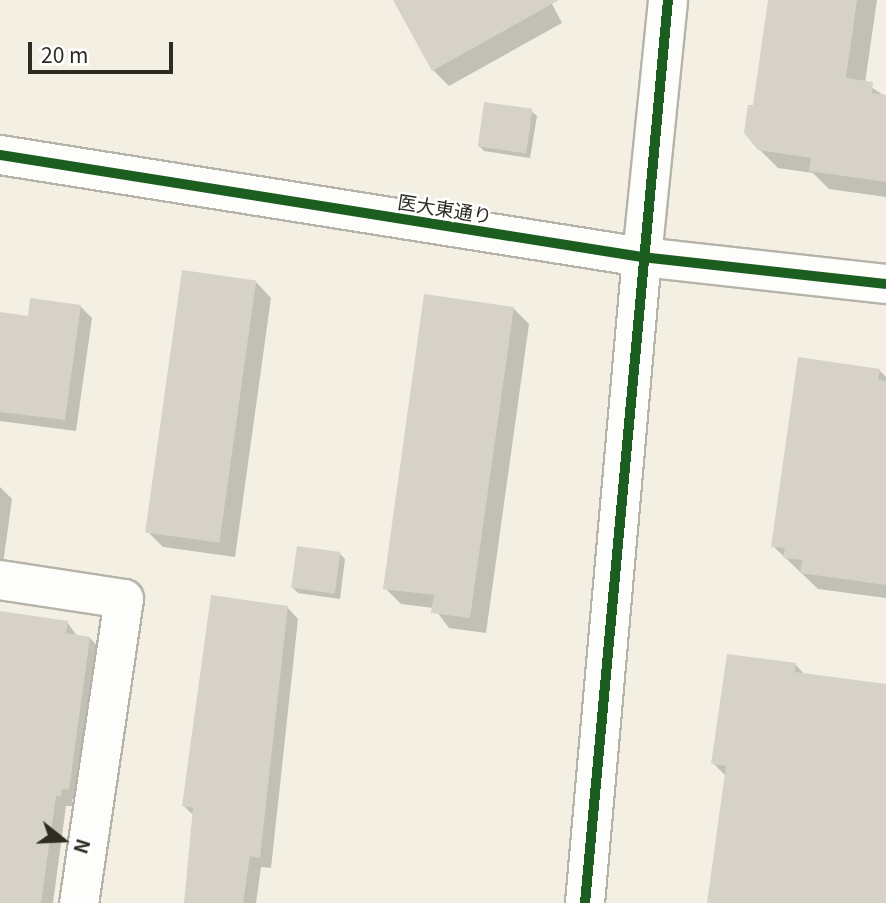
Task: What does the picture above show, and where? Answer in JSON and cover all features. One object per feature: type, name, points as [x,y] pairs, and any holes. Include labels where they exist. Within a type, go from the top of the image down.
[{"type":"street","points":[[585,903],[642,257],[668,0]]},
{"type":"street","name":"医大東通り","points":[[0,155],[642,257],[886,284]]},
{"type":"street","points":[[0,580],[124,599],[79,903]]},
{"type":"building","points":[[393,0],[559,0],[432,71]]},
{"type":"building","points":[[768,0],[857,0],[846,78],[873,82],[872,93],[886,95],[886,182],[809,171],[811,158],[758,150],[744,133],[748,105],[753,105]]},
{"type":"building","points":[[484,102],[533,109],[526,153],[478,147]]},
{"type":"building","points":[[182,270],[256,280],[219,543],[145,532]]},
{"type":"building","points":[[424,294],[514,307],[470,618],[431,613],[434,595],[383,589]]},
{"type":"building","points":[[30,298],[81,305],[65,420],[0,412],[0,312],[28,316]]},
{"type":"building","points":[[798,357],[880,369],[878,380],[886,381],[886,585],[800,573],[802,560],[783,558],[785,548],[771,547]]},
{"type":"building","points":[[297,546],[341,552],[335,594],[291,588]]},
{"type":"building","points":[[211,595],[288,606],[260,858],[250,856],[243,903],[184,903],[193,808],[182,806]]},
{"type":"building","points":[[0,611],[68,621],[66,633],[90,637],[69,790],[62,789],[61,797],[56,796],[41,903],[0,903]]},
{"type":"building","points":[[727,654],[796,663],[795,672],[886,684],[886,903],[707,903],[726,766],[711,764]]},
{"type":"cycle path","points":[[585,903],[668,0]]},
{"type":"cycle path","points":[[0,155],[642,257],[886,284]]}]
